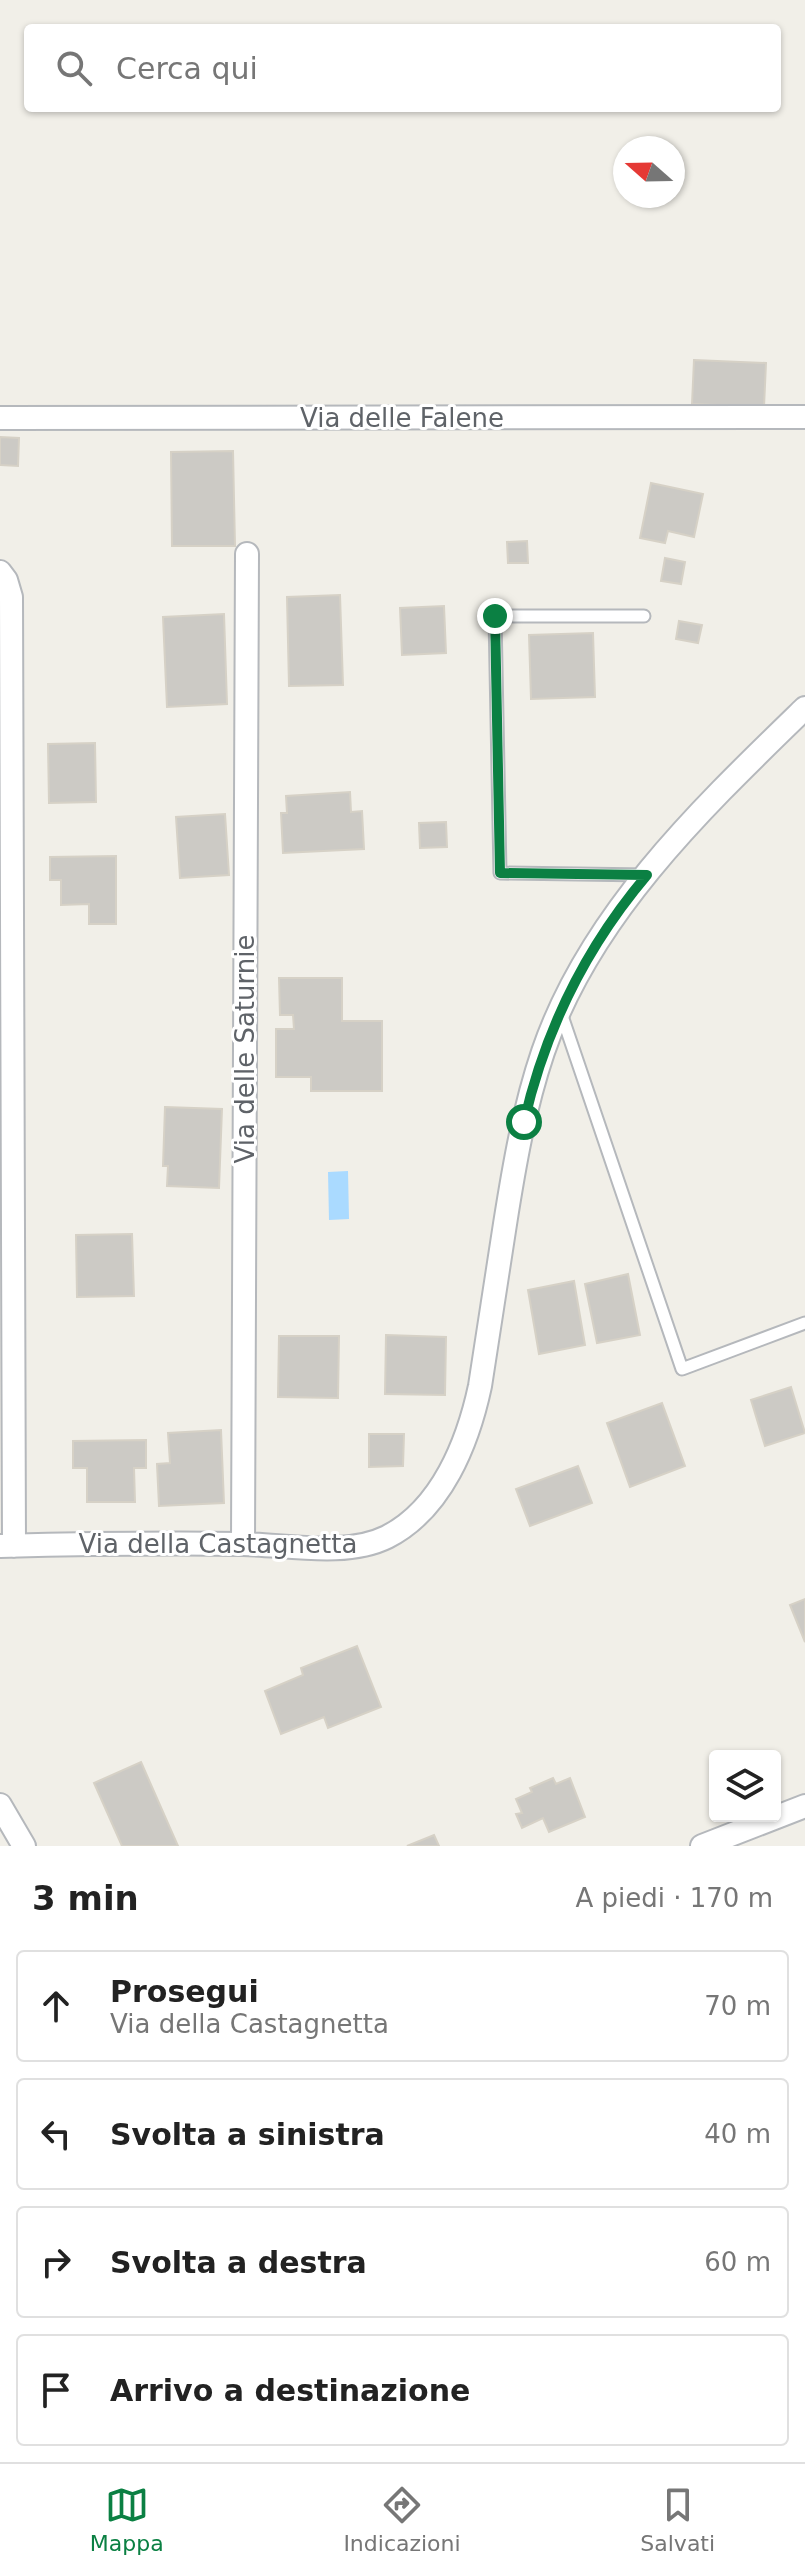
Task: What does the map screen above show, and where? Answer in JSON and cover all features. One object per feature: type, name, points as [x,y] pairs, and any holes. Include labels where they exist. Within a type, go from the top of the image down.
[{"type":"street","name":"Via delle Falene","points":[[0,418],[805,417]]},
{"type":"street","name":"Via delle Saturnie","points":[[243,1544],[247,554]]},
{"type":"street","points":[[0,572],[11,597],[5,823],[7,1546]]},
{"type":"street","name":"Via della Castagnetta","points":[[7,1546],[243,1544],[347,1548],[375,1542],[401,1528],[413,1517],[454,1465],[468,1429],[480,1386],[511,1186],[529,1102],[543,1050],[560,1011],[603,933],[623,904],[722,791],[805,708]]},
{"type":"street","points":[[0,1805],[24,1846]]},
{"type":"street","points":[[702,1846],[805,1806]]},
{"type":"lane","points":[[644,616],[495,616],[500,873],[647,875]]},
{"type":"lane","points":[[560,1011],[682,1369],[805,1323]]},
{"type":"water","points":[[348,1171],[349,1219],[329,1220],[328,1172]]},
{"type":"building","points":[[694,360],[766,363],[764,407],[692,404]]},
{"type":"building","points":[[0,437],[19,438],[18,466],[0,465]]},
{"type":"building","points":[[233,451],[235,546],[172,546],[171,452]]},
{"type":"building","points":[[651,483],[703,494],[694,537],[668,531],[665,543],[640,538]]},
{"type":"building","points":[[527,541],[528,563],[508,563],[507,542]]},
{"type":"building","points":[[665,558],[685,562],[681,584],[661,581]]},
{"type":"building","points":[[340,595],[343,685],[289,686],[287,597]]},
{"type":"building","points":[[444,606],[446,653],[402,655],[400,608]]},
{"type":"building","points":[[224,614],[227,704],[167,707],[163,617]]},
{"type":"building","points":[[679,621],[702,625],[698,643],[676,639]]},
{"type":"building","points":[[593,633],[595,697],[531,699],[529,635]]},
{"type":"building","points":[[95,743],[96,802],[49,803],[48,744]]},
{"type":"building","points":[[350,792],[351,812],[362,811],[364,849],[283,853],[281,813],[287,813],[286,796]]},
{"type":"building","points":[[225,814],[229,875],[180,878],[176,817]]},
{"type":"building","points":[[446,822],[447,847],[420,848],[419,823]]},
{"type":"building","points":[[116,856],[116,924],[89,924],[89,904],[61,905],[61,880],[50,880],[50,857]]},
{"type":"building","points":[[279,978],[342,978],[342,1021],[382,1021],[382,1091],[311,1091],[311,1077],[276,1077],[276,1029],[294,1029],[293,1015],[280,1015]]},
{"type":"building","points":[[165,1107],[222,1109],[219,1188],[167,1186],[168,1166],[163,1166]]},
{"type":"building","points":[[132,1234],[134,1296],[77,1297],[76,1235]]},
{"type":"building","points":[[628,1274],[640,1335],[597,1343],[585,1284]]},
{"type":"building","points":[[574,1281],[585,1345],[539,1354],[528,1290]]},
{"type":"building","points":[[386,1335],[446,1337],[445,1395],[385,1394]]},
{"type":"building","points":[[279,1336],[339,1336],[338,1398],[278,1397]]},
{"type":"building","points":[[791,1387],[805,1433],[765,1446],[751,1400]]},
{"type":"building","points":[[662,1403],[685,1466],[630,1487],[607,1423]]},
{"type":"building","points":[[221,1430],[224,1503],[159,1506],[157,1464],[170,1463],[168,1433]]},
{"type":"building","points":[[369,1434],[404,1434],[403,1466],[369,1467]]},
{"type":"building","points":[[146,1440],[146,1468],[134,1468],[135,1502],[87,1502],[87,1468],[73,1468],[73,1441]]},
{"type":"building","points":[[578,1466],[592,1503],[530,1526],[516,1489]]},
{"type":"building","points":[[805,1599],[805,1642],[790,1605]]},
{"type":"building","points":[[357,1646],[381,1707],[328,1728],[324,1717],[281,1734],[265,1691],[303,1675],[301,1668]]},
{"type":"building","points":[[141,1762],[178,1846],[122,1846],[94,1783]]},
{"type":"building","points":[[553,1778],[556,1784],[570,1778],[585,1817],[549,1832],[543,1818],[522,1828],[516,1814],[522,1813],[516,1799],[532,1792],[530,1788]]},
{"type":"building","points":[[434,1835],[439,1846],[407,1846]]},
{"type":"route","points":[[495,616],[500,873],[647,875],[603,933],[560,1011],[540,1060],[524,1122]]}]
